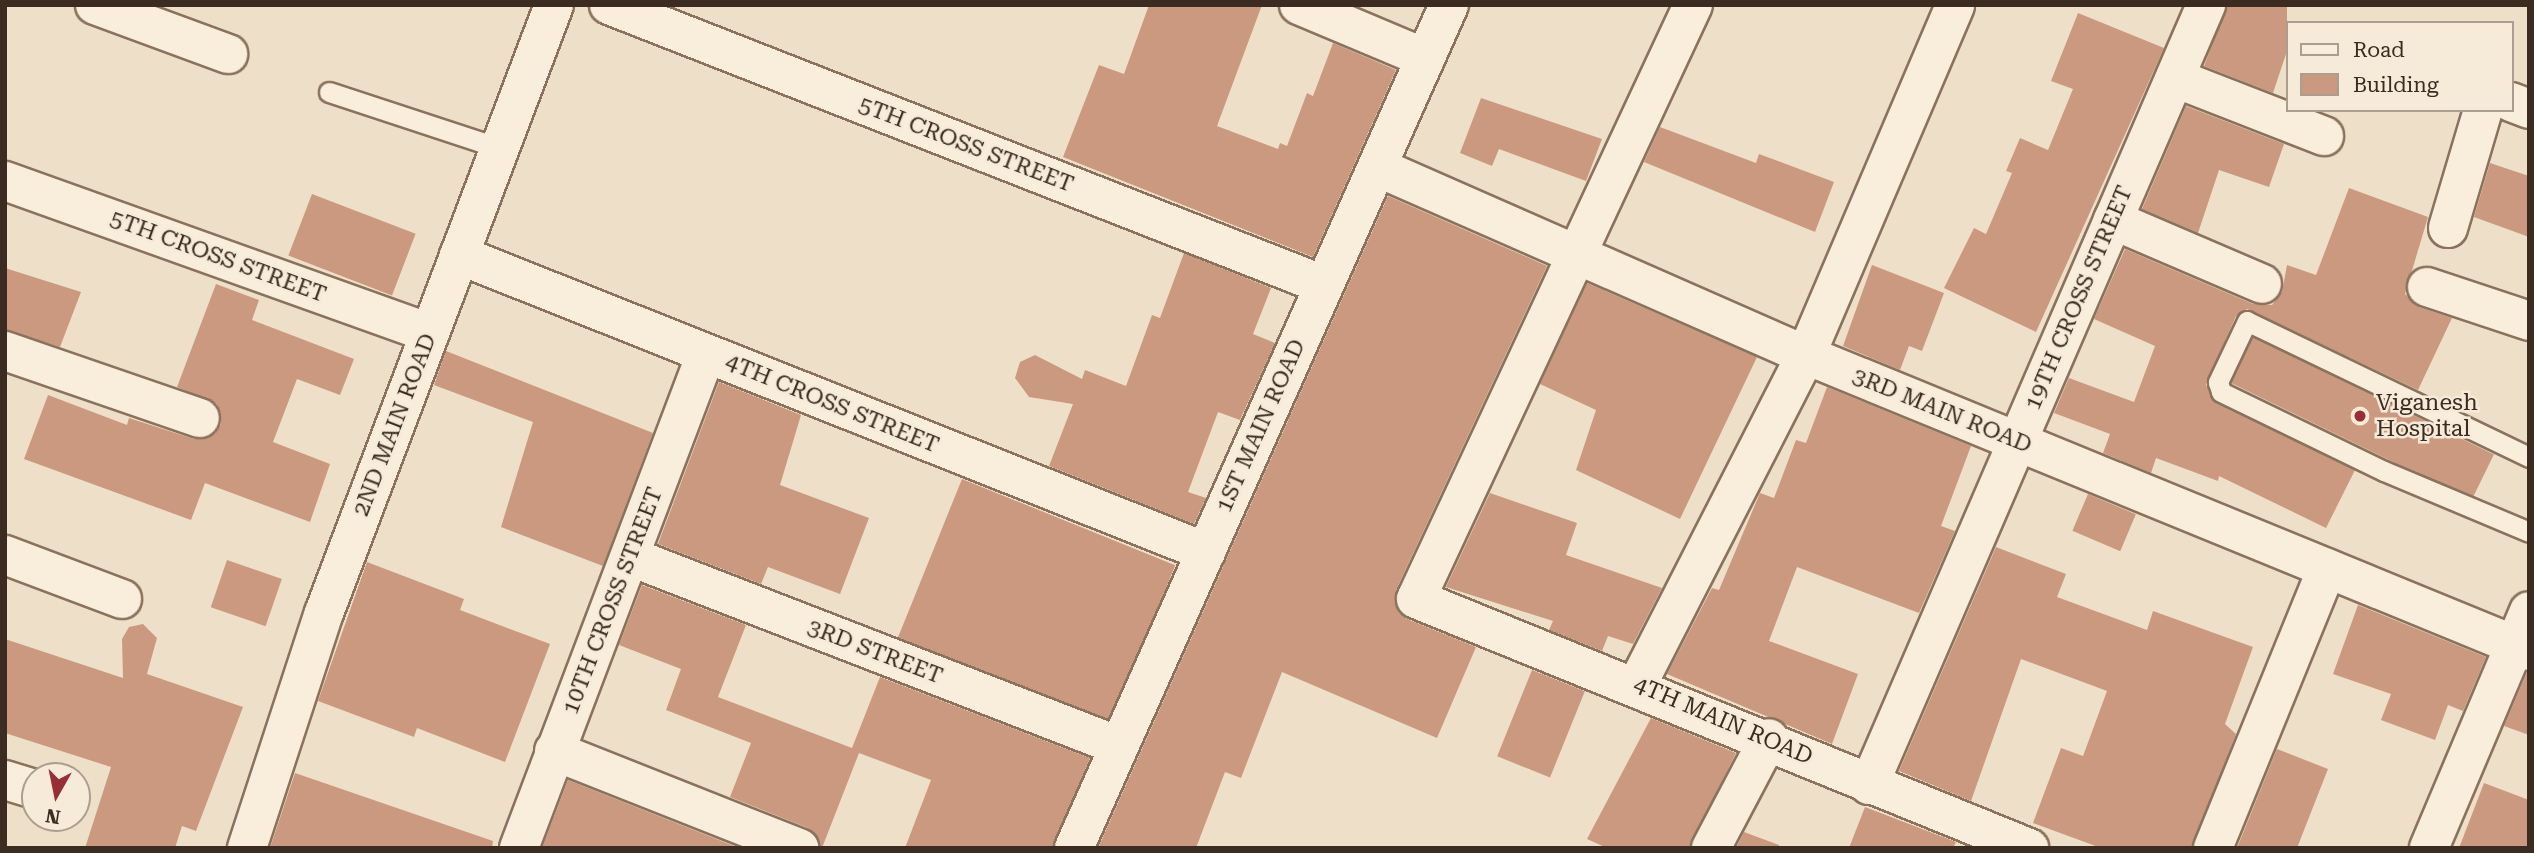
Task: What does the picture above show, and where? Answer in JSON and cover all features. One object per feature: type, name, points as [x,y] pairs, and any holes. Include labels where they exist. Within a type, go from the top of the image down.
[{"type":"street","points":[[95,5],[228,54]]},
{"type":"street","name":"2ND MAIN ROAD","points":[[247,848],[324,613],[554,5]]},
{"type":"street","name":"5TH CROSS STREET","points":[[609,5],[1324,285]]},
{"type":"street","points":[[1299,5],[1425,58]]},
{"type":"street","name":"1ST MAIN ROAD","points":[[1074,848],[1449,5]]},
{"type":"street","points":[[1580,255],[1693,5]]},
{"type":"street","points":[[1637,685],[1806,355],[1955,5]]},
{"type":"street","name":"19TH CROSS STREET","points":[[1869,785],[2206,5]]},
{"type":"street","points":[[2175,78],[2324,136]]},
{"type":"street","points":[[2448,228],[2482,112]]},
{"type":"street","name":"3RD MAIN ROAD","points":[[1377,167],[1806,355],[2017,442],[2327,568],[2523,636]]},
{"type":"street","name":"5TH CROSS STREET","points":[[5,181],[430,334]]},
{"type":"street","points":[[2113,220],[2262,284]]},
{"type":"street","name":"4TH CROSS STREET","points":[[459,255],[1206,552]]},
{"type":"street","name":"4TH MAIN ROAD","points":[[1580,255],[1416,599],[1769,738],[1869,785],[2004,843]]},
{"type":"street","points":[[2427,287],[2529,321]]},
{"type":"street","points":[[5,351],[200,418]]},
{"type":"street","name":"10TH CROSS STREET","points":[[519,848],[706,354]]},
{"type":"street","points":[[5,555],[122,599]]},
{"type":"street","name":"3RD STREET","points":[[631,557],[1119,746]]},
{"type":"street","points":[[2213,848],[2327,568]]},
{"type":"street","points":[[2429,848],[2523,636]]},
{"type":"street","points":[[1711,848],[1769,738]]},
{"type":"street","points":[[554,751],[799,848]]},
{"type":"lane","points":[[329,92],[499,148]]},
{"type":"lane","points":[[2529,457],[2247,321],[2218,382],[2221,392],[2371,465],[2529,531]]},
{"type":"building","points":[[1149,5],[1262,5],[1217,126],[1278,149],[1280,143],[1287,146],[1307,93],[1313,96],[1333,43],[1396,70],[1313,257],[1063,157],[1099,65],[1124,74]]},
{"type":"building","points":[[2227,5],[2287,5],[2286,54],[2273,93],[2204,66]]},
{"type":"building","points":[[2078,13],[2164,48],[2036,332],[1944,288],[1974,228],[1986,234],[2012,173],[2006,171],[2020,138],[2048,150],[2073,89],[2051,81]]},
{"type":"building","points":[[1481,98],[1602,139],[1586,181],[1499,149],[1492,166],[1460,153]]},
{"type":"building","points":[[2186,106],[2284,144],[2269,187],[2219,170],[2198,233],[2142,209]]},
{"type":"building","points":[[1660,127],[1756,163],[1759,154],[1834,182],[1815,232],[1644,162]]},
{"type":"building","points":[[2490,163],[2529,176],[2529,237],[2474,217]]},
{"type":"building","points":[[2349,188],[2428,217],[2405,294],[2419,307],[2452,318],[2418,390],[2247,309],[2236,316],[2206,385],[2216,403],[2355,470],[2326,528],[2219,476],[2218,481],[2156,458],[2151,473],[2103,453],[2110,434],[2054,413],[2069,378],[2134,402],[2155,346],[2094,319],[2125,249],[2253,304],[2272,305],[2282,292],[2287,265],[2316,275]]},
{"type":"building","points":[[312,194],[416,234],[392,295],[288,256]]},
{"type":"building","points":[[1388,196],[1547,266],[1396,590],[1398,612],[1407,619],[1476,647],[1437,738],[1282,672],[1241,778],[1225,772],[1196,848],[1098,848]]},
{"type":"building","points":[[1184,253],[1271,288],[1253,334],[1275,343],[1240,420],[1218,412],[1188,492],[1206,498],[1194,524],[1049,466],[1073,404],[1029,397],[1015,378],[1020,362],[1035,355],[1082,379],[1085,370],[1126,386],[1152,315],[1160,318]]},
{"type":"building","points":[[1872,265],[1944,293],[1922,351],[1909,346],[1900,370],[1843,346]]},
{"type":"building","points":[[5,268],[81,292],[60,347],[5,330]]},
{"type":"building","points":[[1587,283],[1757,357],[1680,519],[1576,470],[1596,410],[1540,384]]},
{"type":"building","points":[[216,284],[259,300],[252,320],[354,359],[340,395],[297,379],[273,442],[330,464],[310,522],[205,483],[191,520],[24,459],[48,395],[127,425],[129,418],[194,439],[215,434],[221,424],[217,404],[177,387]]},
{"type":"building","name":"Viganesh Hospital","points":[[2253,337],[2494,454],[2472,500],[2231,383]]},
{"type":"building","points":[[446,351],[653,433],[603,566],[501,527],[533,422],[434,385]]},
{"type":"building","points":[[719,382],[801,415],[780,485],[869,518],[840,594],[768,567],[761,584],[658,544]]},
{"type":"building","points":[[1827,387],[1971,446],[1941,526],[1955,531],[1919,613],[1797,567],[1769,641],[1858,674],[1832,744],[1667,674],[1712,588],[1719,590],[1760,493],[1774,498],[1796,440],[1806,443]]},
{"type":"building","points":[[962,479],[1175,565],[1111,724],[898,638]]},
{"type":"building","points":[[1490,493],[1577,523],[1566,555],[1662,588],[1633,644],[1608,636],[1602,651],[1549,630],[1553,621],[1446,587]]},
{"type":"building","points":[[2088,494],[2136,514],[2120,551],[2072,531]]},
{"type":"building","points":[[1996,547],[2066,574],[2057,597],[2147,630],[2153,611],[2253,647],[2225,724],[2236,734],[2192,848],[2101,848],[2033,823],[2061,748],[2083,756],[2107,691],[2021,659],[1971,801],[1899,771]]},
{"type":"building","points":[[227,560],[282,579],[266,626],[211,607]]},
{"type":"building","points":[[367,562],[464,599],[460,610],[550,644],[505,762],[417,728],[414,737],[318,701]]},
{"type":"building","points":[[642,585],[746,625],[718,697],[852,748],[880,677],[1090,758],[1053,848],[905,848],[931,780],[859,753],[822,848],[808,828],[730,797],[751,743],[666,710],[681,669],[619,645]]},
{"type":"building","points":[[2358,605],[2486,657],[2463,711],[2448,705],[2435,740],[2381,720],[2391,694],[2333,674]]},
{"type":"building","points":[[143,624],[157,638],[147,674],[243,707],[196,831],[182,826],[175,848],[85,848],[111,767],[5,733],[5,639],[123,678],[122,639],[129,627]]},
{"type":"building","points":[[1532,670],[1585,691],[1550,778],[1497,756]]},
{"type":"building","points":[[2529,672],[2529,735],[2504,726]]},
{"type":"building","points":[[1651,718],[1736,753],[1689,848],[1607,848],[1587,839]]},
{"type":"building","points":[[2277,749],[2328,769],[2297,848],[2237,848]]},
{"type":"building","points":[[295,773],[493,841],[492,848],[270,848]]},
{"type":"building","points":[[568,780],[739,848],[542,848]]},
{"type":"building","points":[[2484,783],[2529,800],[2529,848],[2459,848]]},
{"type":"building","points":[[1865,807],[1956,842],[1953,848],[1849,848]]},
{"type":"building","points":[[1744,832],[1779,845],[1779,848],[1736,848]]},
{"type":"place","name":"Viganesh Hospital","points":[[2360,416]]}]
